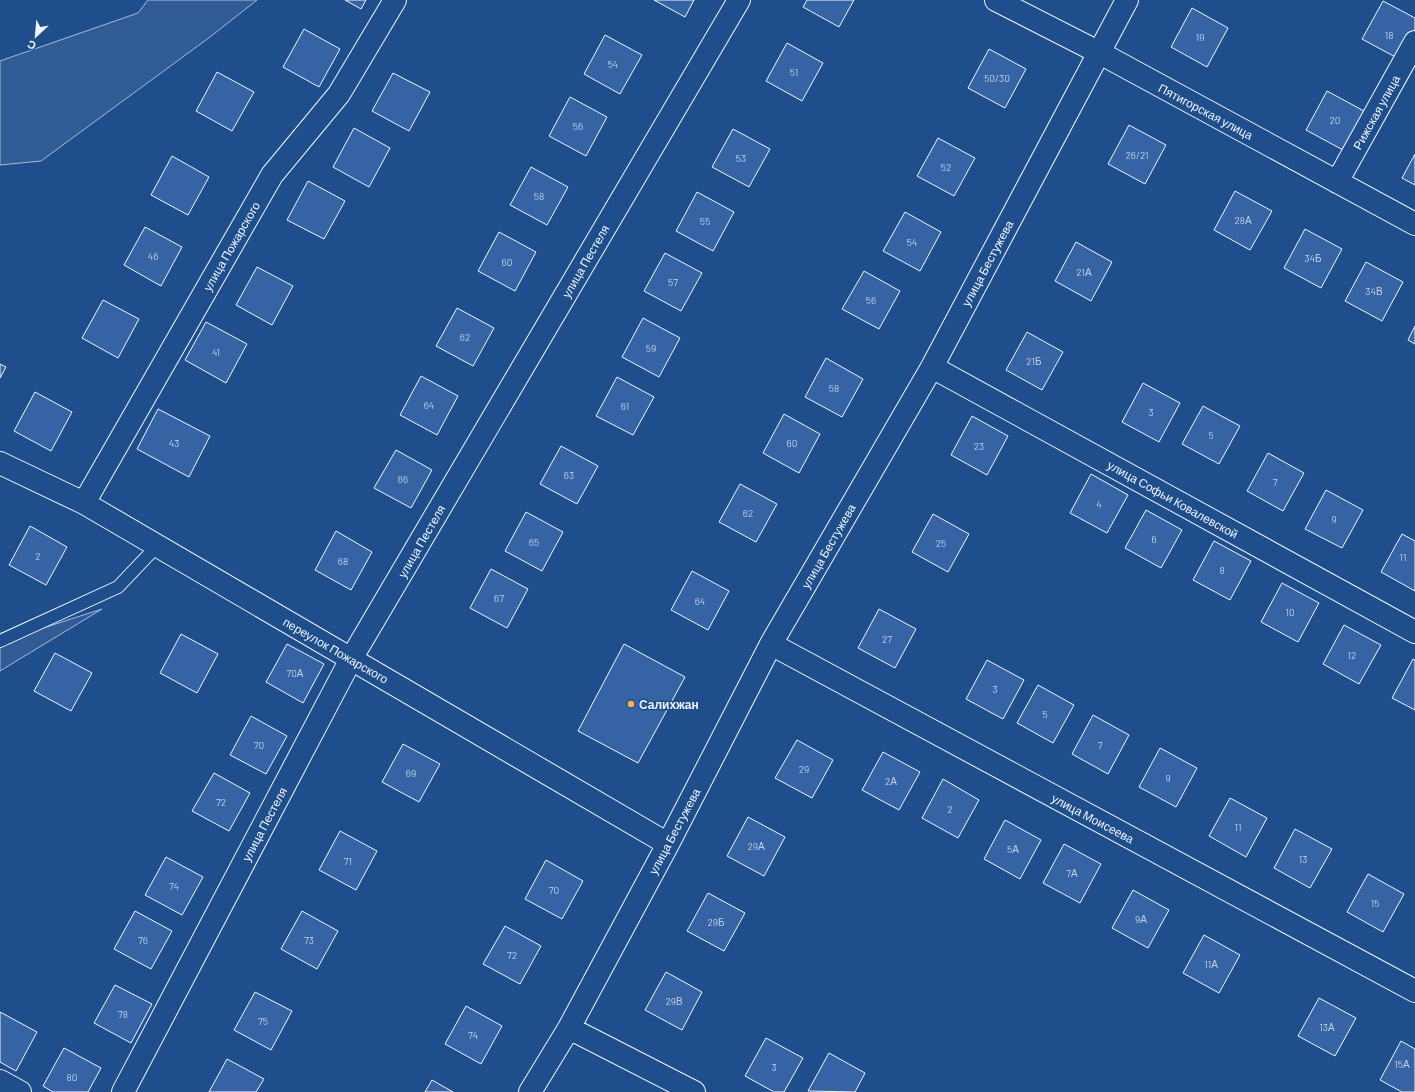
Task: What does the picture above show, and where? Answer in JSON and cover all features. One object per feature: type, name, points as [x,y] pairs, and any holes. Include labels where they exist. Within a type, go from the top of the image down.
[{"type":"street","name":"улица Пожарского","points":[[84,503],[272,175],[339,94],[395,0]]},
{"type":"street","name":"улица Пестеля","points":[[123,1092],[352,659],[738,0]]},
{"type":"street","name":"Пятигорская улица","points":[[996,0],[1100,53],[1415,224]]},
{"type":"street","name":"улица Бестужева","points":[[530,1092],[569,1028],[668,844],[771,644],[932,367],[1127,0]]},
{"type":"street","name":"Рижская улица","points":[[1338,182],[1415,42]]},
{"type":"street","name":"улица Софьи Ковалевской","points":[[932,367],[1415,632]]},
{"type":"street","name":"переулок Пожарского","points":[[0,462],[84,503],[668,844]]},
{"type":"street","name":"улица Моисеева","points":[[771,644],[1415,991]]},
{"type":"street","points":[[569,1028],[694,1092]]},
{"type":"street","points":[[0,1081],[20,1092]]},
{"type":"lane","points":[[0,641],[118,587],[157,546]]},
{"type":"shaded area","points":[[148,0],[257,0],[210,37],[41,161],[0,165],[0,61],[138,13]]},
{"type":"shaded area","points":[[102,609],[0,671],[0,642]]},
{"type":"building","points":[[345,0],[366,0],[361,9]]},
{"type":"building","points":[[654,0],[694,0],[685,17]]},
{"type":"building","points":[[807,0],[854,0],[839,27],[803,7]]},
{"type":"building","points":[[1383,1],[1415,18],[1415,30],[1399,59],[1362,39]]},
{"type":"building","points":[[1192,8],[1228,28],[1207,67],[1171,47]]},
{"type":"building","points":[[304,29],[340,49],[319,87],[283,67]]},
{"type":"building","points":[[605,35],[642,55],[620,94],[584,74]]},
{"type":"building","points":[[787,43],[823,63],[802,101],[766,81]]},
{"type":"building","points":[[989,49],[1026,69],[1005,108],[968,88]]},
{"type":"building","points":[[217,72],[254,92],[232,131],[196,111]]},
{"type":"building","points":[[393,73],[430,92],[409,131],[372,111]]},
{"type":"building","points":[[1327,91],[1364,111],[1343,150],[1306,130]]},
{"type":"building","points":[[570,97],[607,117],[586,156],[549,136]]},
{"type":"building","points":[[1129,125],[1166,145],[1145,184],[1108,164]]},
{"type":"building","points":[[354,128],[390,148],[369,187],[333,167]]},
{"type":"building","points":[[733,129],[770,149],[749,187],[712,167]]},
{"type":"building","points":[[938,138],[975,158],[954,196],[917,176]]},
{"type":"building","points":[[1415,154],[1415,185],[1402,178]]},
{"type":"building","points":[[172,156],[209,177],[188,215],[151,195]]},
{"type":"building","points":[[531,167],[568,187],[547,225],[510,205]]},
{"type":"building","points":[[308,181],[345,201],[324,239],[287,220]]},
{"type":"building","points":[[1235,191],[1272,211],[1250,250],[1214,230]]},
{"type":"building","points":[[697,192],[734,212],[713,251],[676,231]]},
{"type":"building","points":[[905,212],[941,232],[920,271],[883,251]]},
{"type":"building","points":[[145,227],[182,247],[161,286],[124,265]]},
{"type":"building","points":[[1305,229],[1342,249],[1321,288],[1284,268]]},
{"type":"building","points":[[499,232],[536,252],[515,291],[478,271]]},
{"type":"building","points":[[1076,242],[1112,262],[1091,301],[1055,281]]},
{"type":"building","points":[[665,253],[702,273],[681,311],[644,291]]},
{"type":"building","points":[[1366,262],[1403,282],[1382,321],[1345,301]]},
{"type":"building","points":[[257,267],[293,286],[272,325],[236,305]]},
{"type":"building","points":[[864,271],[900,291],[879,329],[842,309]]},
{"type":"building","points":[[103,300],[139,319],[118,358],[82,338]]},
{"type":"building","points":[[457,308],[494,328],[473,366],[436,346]]},
{"type":"building","points":[[643,318],[680,338],[659,377],[622,357]]},
{"type":"building","points":[[206,322],[247,344],[226,383],[185,360]]},
{"type":"building","points":[[1415,326],[1415,344],[1408,340]]},
{"type":"building","points":[[1027,332],[1063,352],[1042,390],[1006,370]]},
{"type":"building","points":[[826,358],[863,379],[842,417],[805,397]]},
{"type":"building","points":[[0,364],[6,367],[0,378]]},
{"type":"building","points":[[421,376],[458,396],[437,435],[400,415]]},
{"type":"building","points":[[617,377],[654,397],[633,435],[596,416]]},
{"type":"building","points":[[1143,383],[1180,403],[1159,442],[1122,422]]},
{"type":"building","points":[[35,392],[72,412],[51,451],[14,431]]},
{"type":"building","points":[[1203,406],[1240,426],[1219,464],[1182,444]]},
{"type":"building","points":[[158,409],[210,436],[189,477],[137,449]]},
{"type":"building","points":[[784,414],[820,434],[799,473],[763,453]]},
{"type":"building","points":[[972,416],[1008,436],[987,475],[951,455]]},
{"type":"building","points":[[561,446],[598,466],[577,504],[540,484]]},
{"type":"building","points":[[396,450],[432,470],[411,508],[374,488]]},
{"type":"building","points":[[1268,453],[1304,473],[1283,511],[1247,491]]},
{"type":"building","points":[[1091,474],[1128,495],[1107,533],[1070,513]]},
{"type":"building","points":[[740,484],[777,504],[756,542],[719,522]]},
{"type":"building","points":[[1326,490],[1363,510],[1342,548],[1305,529]]},
{"type":"building","points":[[1146,510],[1182,530],[1161,568],[1125,548]]},
{"type":"building","points":[[526,512],[563,532],[542,571],[505,551]]},
{"type":"building","points":[[933,514],[969,534],[948,572],[912,552]]},
{"type":"building","points":[[30,526],[67,547],[46,585],[9,565]]},
{"type":"building","points":[[336,531],[372,552],[351,590],[315,570]]},
{"type":"building","points":[[1402,534],[1415,541],[1415,591],[1381,572]]},
{"type":"building","points":[[1214,541],[1251,561],[1230,600],[1193,580]]},
{"type":"building","points":[[491,569],[528,589],[507,628],[470,608]]},
{"type":"building","points":[[692,571],[729,591],[708,630],[671,610]]},
{"type":"building","points":[[1282,583],[1319,603],[1298,642],[1261,622]]},
{"type":"building","points":[[879,609],[916,629],[895,668],[858,648]]},
{"type":"building","points":[[1344,625],[1381,645],[1359,684],[1323,664]]},
{"type":"building","points":[[181,634],[218,654],[197,693],[160,673]]},
{"type":"building","points":[[287,644],[324,664],[303,703],[266,682]]},
{"type":"building","name":"Салихжан","points":[[624,644],[685,677],[638,763],[578,731]]},
{"type":"building","points":[[55,653],[92,673],[71,711],[34,691]]},
{"type":"building","points":[[1413,659],[1415,660],[1415,710],[1392,698]]},
{"type":"building","points":[[987,660],[1024,680],[1003,719],[966,699]]},
{"type":"building","points":[[1038,685],[1074,705],[1053,743],[1017,723]]},
{"type":"building","points":[[1093,715],[1129,735],[1108,774],[1072,754]]},
{"type":"building","points":[[251,716],[287,736],[266,774],[230,755]]},
{"type":"building","points":[[797,740],[833,760],[812,798],[775,778]]},
{"type":"building","points":[[403,744],[440,764],[419,802],[382,782]]},
{"type":"building","points":[[1160,748],[1197,768],[1176,807],[1139,787]]},
{"type":"building","points":[[883,752],[920,772],[899,810],[862,790]]},
{"type":"building","points":[[214,773],[250,793],[229,831],[192,811]]},
{"type":"building","points":[[943,779],[979,800],[958,838],[922,818]]},
{"type":"building","points":[[1230,798],[1267,818],[1246,857],[1209,836]]},
{"type":"building","points":[[748,817],[785,837],[764,876],[727,856]]},
{"type":"building","points":[[1005,820],[1041,840],[1020,879],[984,859]]},
{"type":"building","points":[[1295,829],[1332,849],[1310,888],[1274,868]]},
{"type":"building","points":[[340,831],[377,851],[356,890],[319,870]]},
{"type":"building","points":[[1064,844],[1101,864],[1080,903],[1043,883]]},
{"type":"building","points":[[166,857],[203,877],[182,915],[145,895]]},
{"type":"building","points":[[546,860],[583,881],[562,919],[525,899]]},
{"type":"building","points":[[1368,874],[1404,894],[1383,932],[1347,912]]},
{"type":"building","points":[[1133,890],[1169,910],[1148,948],[1112,928]]},
{"type":"building","points":[[708,893],[745,913],[724,951],[687,931]]},
{"type":"building","points":[[135,911],[172,931],[151,969],[114,949]]},
{"type":"building","points":[[302,911],[338,931],[317,969],[281,949]]},
{"type":"building","points":[[505,926],[541,946],[520,984],[483,964]]},
{"type":"building","points":[[1204,935],[1240,955],[1219,993],[1183,973]]},
{"type":"building","points":[[666,972],[702,992],[682,1030],[645,1010]]},
{"type":"building","points":[[115,985],[152,1004],[131,1043],[94,1023]]},
{"type":"building","points":[[255,992],[292,1011],[271,1050],[234,1030]]},
{"type":"building","points":[[1319,998],[1356,1018],[1335,1056],[1298,1036]]},
{"type":"building","points":[[466,1006],[502,1026],[481,1064],[445,1044]]},
{"type":"building","points":[[0,1012],[37,1032],[16,1071],[0,1062]]},
{"type":"building","points":[[766,1038],[803,1058],[784,1092],[774,1092],[745,1076]]},
{"type":"building","points":[[1401,1041],[1415,1049],[1415,1092],[1402,1092],[1380,1080]]},
{"type":"building","points":[[64,1048],[101,1068],[88,1092],[53,1092],[43,1086]]},
{"type":"building","points":[[829,1053],[865,1073],[855,1092],[808,1091]]},
{"type":"building","points":[[227,1059],[264,1079],[256,1092],[209,1092]]},
{"type":"building","points":[[432,1080],[453,1092],[425,1092]]},
{"type":"place","name":"Салихжан","points":[[631,704]]}]
